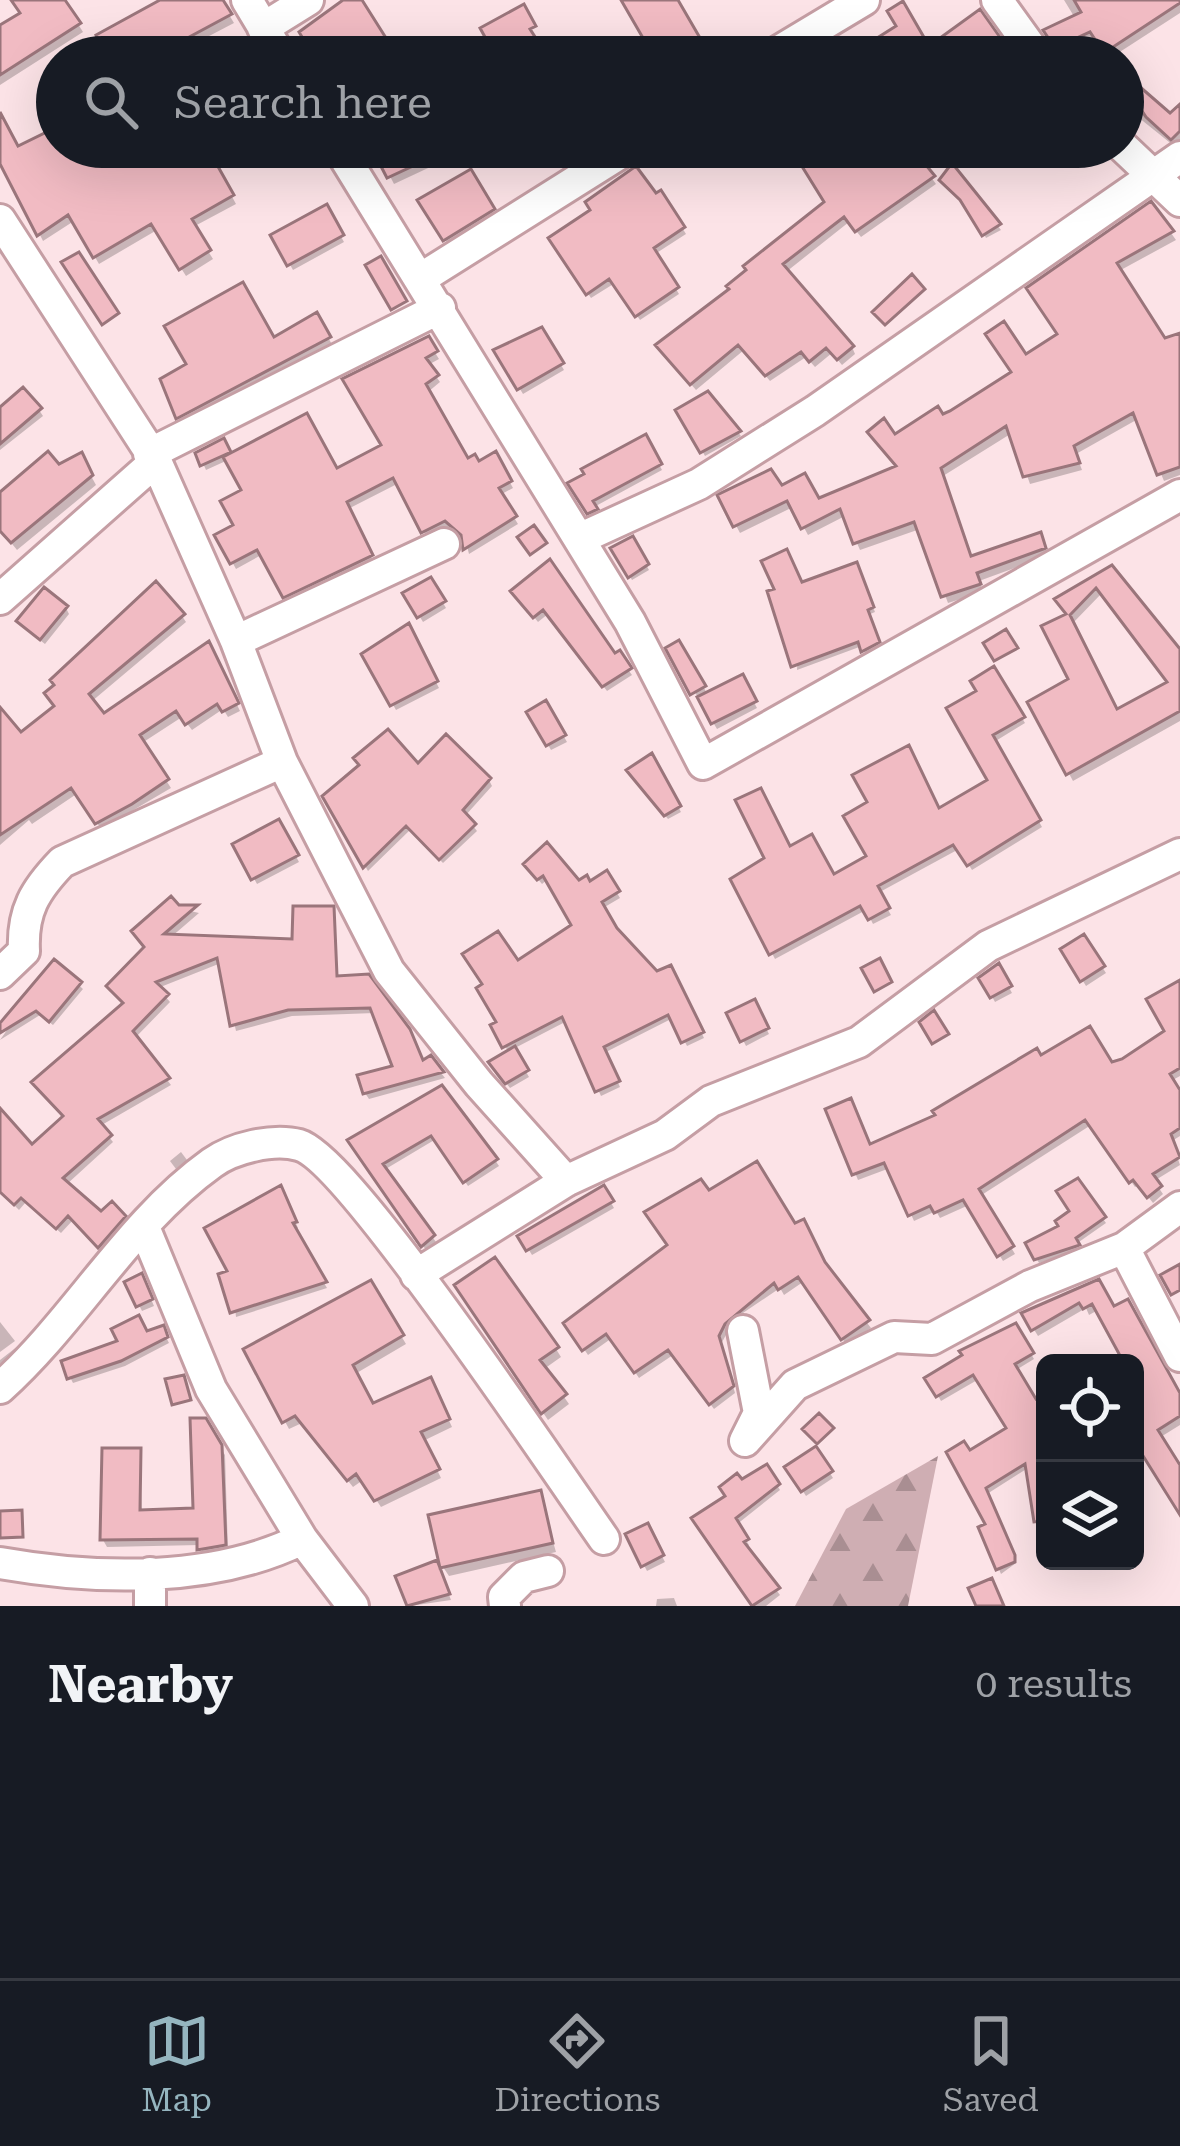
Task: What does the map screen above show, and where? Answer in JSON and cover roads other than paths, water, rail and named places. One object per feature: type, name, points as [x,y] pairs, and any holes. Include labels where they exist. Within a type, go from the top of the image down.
[{"type":"street","points":[[247,0],[268,36]]},
{"type":"street","points":[[263,28],[308,0]]},
{"type":"street","points":[[804,36],[864,0]]},
{"type":"street","points":[[997,0],[1023,36]]},
{"type":"street","points":[[579,538],[699,484],[815,411],[1167,165],[1180,201]]},
{"type":"street","points":[[351,168],[630,622],[703,764],[1180,495]]},
{"type":"street","points":[[420,279],[597,168]]},
{"type":"street","points":[[0,220],[153,458],[236,640],[282,763],[389,971],[479,1084],[566,1180]]},
{"type":"street","points":[[0,599],[153,458],[440,308]]},
{"type":"street","points":[[236,640],[444,544]]},
{"type":"street","points":[[0,974],[24,951],[23,920],[38,887],[62,862],[282,763]]},
{"type":"street","points":[[416,1275],[566,1180],[665,1136],[711,1101],[859,1042],[988,946],[1180,854]]},
{"type":"street","points":[[0,1388],[30,1361],[144,1227],[214,1161],[262,1144],[302,1145],[337,1173],[416,1275],[604,1539]]},
{"type":"street","points":[[742,1331],[759,1413],[745,1441],[795,1385],[895,1337],[932,1339],[1030,1286],[1124,1248],[1180,1207]]},
{"type":"street","points":[[144,1227],[212,1388],[302,1539],[352,1606]]},
{"type":"street","points":[[1124,1248],[1180,1356]]},
{"type":"street","points":[[0,1563],[150,1573],[259,1560],[302,1539]]},
{"type":"street","points":[[505,1606],[504,1597],[524,1577],[548,1571]]},
{"type":"street","points":[[150,1573],[151,1606]]}]
